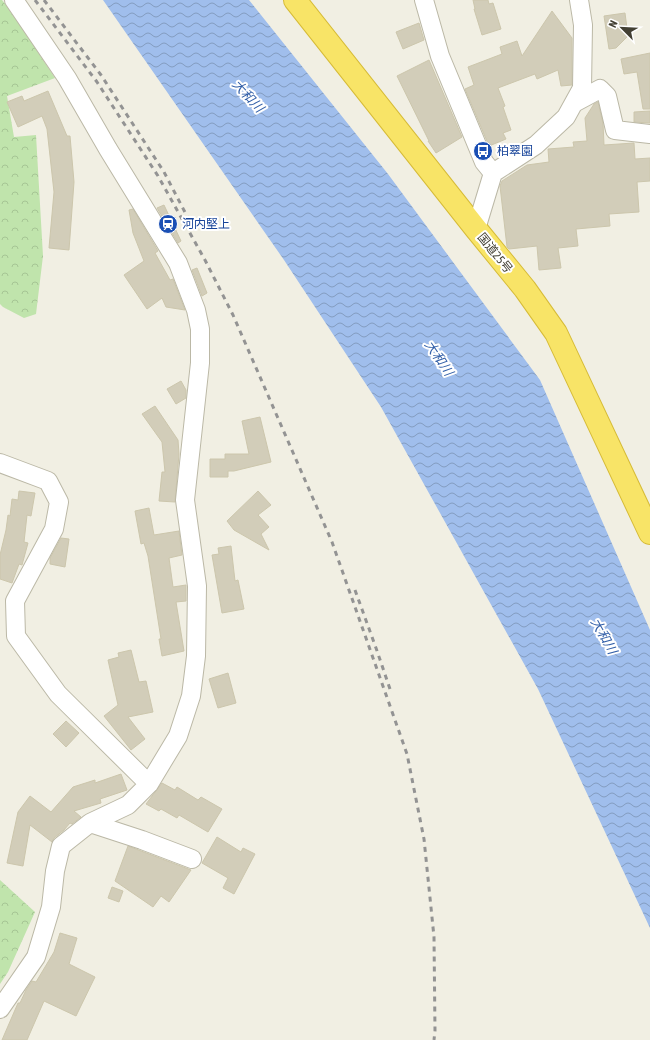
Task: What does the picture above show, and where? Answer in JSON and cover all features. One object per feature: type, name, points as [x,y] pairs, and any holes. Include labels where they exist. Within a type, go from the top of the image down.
[{"type":"highway","name":"国道25号","points":[[295,0],[525,289],[556,333],[650,533]]},
{"type":"street","points":[[0,1009],[36,957],[51,907],[55,871],[61,846],[90,823],[128,805],[149,784],[178,736],[191,696],[196,656],[197,586],[185,500],[200,363],[200,329],[196,310],[178,263],[108,149],[68,78],[14,0]]},
{"type":"street","points":[[424,0],[440,56],[484,162],[493,173]]},
{"type":"street","points":[[476,229],[493,173],[536,146],[566,117],[582,88],[583,25],[579,0]]},
{"type":"street","points":[[574,103],[600,89],[607,96],[615,130],[650,134]]},
{"type":"street","points":[[0,463],[48,480],[59,502],[54,529],[15,601],[16,636],[58,694],[149,784]]},
{"type":"street","points":[[90,823],[142,840],[192,860]]},
{"type":"green space","points":[[0,0],[2,0],[11,11],[55,78],[7,96],[14,137],[36,135],[43,256],[36,314],[24,318],[0,304]]},
{"type":"green space","points":[[0,880],[35,912],[8,972],[0,984]]},
{"type":"water","name":"大和川","points":[[103,0],[249,0],[388,174],[540,380],[650,630],[650,928],[538,689],[381,407],[284,260]]},
{"type":"building","points":[[473,0],[488,0],[489,4],[493,3],[501,29],[482,35],[474,9]]},
{"type":"building","points":[[552,11],[572,38],[572,85],[561,86],[558,70],[537,79],[535,74],[498,88],[505,106],[503,107],[511,130],[503,133],[506,139],[489,146],[465,89],[474,85],[468,67],[502,54],[500,47],[517,41],[522,56]]},
{"type":"building","points":[[625,13],[628,36],[616,48],[609,49],[604,16]]},
{"type":"building","points":[[419,23],[424,40],[403,49],[396,32]]},
{"type":"building","points":[[650,53],[650,109],[643,109],[637,72],[624,74],[621,59]]},
{"type":"building","points":[[429,60],[462,137],[436,153],[428,141],[397,76]]},
{"type":"building","points":[[48,91],[67,136],[70,136],[74,182],[69,250],[49,248],[54,192],[47,129],[42,116],[18,127],[7,102],[22,96],[24,101]]},
{"type":"building","points":[[598,102],[603,123],[604,145],[634,143],[635,159],[650,158],[650,181],[637,182],[639,212],[609,214],[610,226],[576,229],[578,246],[558,248],[561,268],[539,270],[537,246],[509,249],[507,247],[500,186],[502,181],[527,165],[549,162],[548,149],[574,147],[573,142],[587,141],[585,118],[594,104]]},
{"type":"building","points":[[650,111],[650,123],[634,122],[634,112]]},
{"type":"building","points":[[164,205],[181,241],[178,243],[157,208]]},
{"type":"building","points":[[133,209],[158,251],[155,253],[170,280],[173,279],[185,310],[166,307],[162,298],[147,309],[124,275],[144,261],[133,233],[129,210]]},
{"type":"building","points":[[197,268],[207,293],[202,296],[192,270]]},
{"type":"building","points":[[181,381],[186,390],[186,398],[176,404],[167,389]]},
{"type":"building","points":[[155,406],[178,440],[179,454],[175,502],[159,501],[162,472],[165,472],[162,442],[142,414]]},
{"type":"building","points":[[260,417],[271,462],[234,471],[228,471],[228,477],[210,477],[210,459],[225,459],[225,454],[249,454],[242,421]]},
{"type":"building","points":[[19,491],[35,493],[31,516],[27,515],[24,542],[28,543],[22,565],[19,564],[12,583],[0,579],[0,555],[8,515],[10,516],[12,499],[18,500]]},
{"type":"building","points":[[258,491],[271,505],[258,515],[269,527],[261,534],[269,550],[234,530],[227,521]]},
{"type":"building","points":[[149,508],[154,535],[179,531],[182,555],[169,558],[173,587],[186,585],[186,601],[176,602],[184,651],[162,656],[159,639],[161,639],[148,556],[144,543],[141,544],[135,511]]},
{"type":"building","points":[[61,538],[69,539],[65,567],[50,564],[50,558]]},
{"type":"building","points":[[231,546],[235,581],[238,580],[244,609],[222,613],[212,555],[219,554],[218,548]]},
{"type":"building","points":[[131,650],[139,682],[146,681],[153,712],[128,717],[145,739],[131,750],[104,716],[118,705],[108,660],[119,657],[118,653]]},
{"type":"building","points":[[228,673],[236,703],[218,708],[209,679]]},
{"type":"building","points":[[66,721],[79,733],[66,747],[53,734]]},
{"type":"building","points":[[121,774],[127,790],[100,799],[101,803],[74,811],[81,817],[72,824],[70,823],[54,838],[52,842],[30,825],[23,866],[7,863],[18,812],[30,796],[51,812],[73,787],[95,780],[95,783]]},
{"type":"building","points":[[162,783],[175,790],[177,787],[198,800],[201,797],[222,809],[208,832],[179,815],[177,818],[161,809],[159,811],[146,804]]},
{"type":"building","points":[[217,837],[241,852],[243,848],[255,854],[234,894],[223,888],[228,878],[202,863]]},
{"type":"building","points":[[128,846],[191,870],[169,902],[161,896],[153,907],[115,881]]},
{"type":"building","points":[[112,887],[123,891],[119,902],[108,898]]},
{"type":"building","points":[[60,933],[77,938],[69,964],[95,977],[76,1016],[44,1001],[27,1040],[2,1040],[18,1003],[20,1003],[32,981],[36,982],[54,952]]},
{"type":"railway","points":[[35,0],[97,82],[158,176],[205,260],[233,315],[332,542],[407,754],[424,839],[434,937],[434,1040]]},
{"type":"railway","points":[[44,0],[101,75],[164,172],[188,218]]},
{"type":"railway","points":[[355,590],[391,692]]},
{"type":"place","name":"柏翠園","points":[[483,151]]},
{"type":"place","name":"河内堅上","points":[[168,224]]}]
